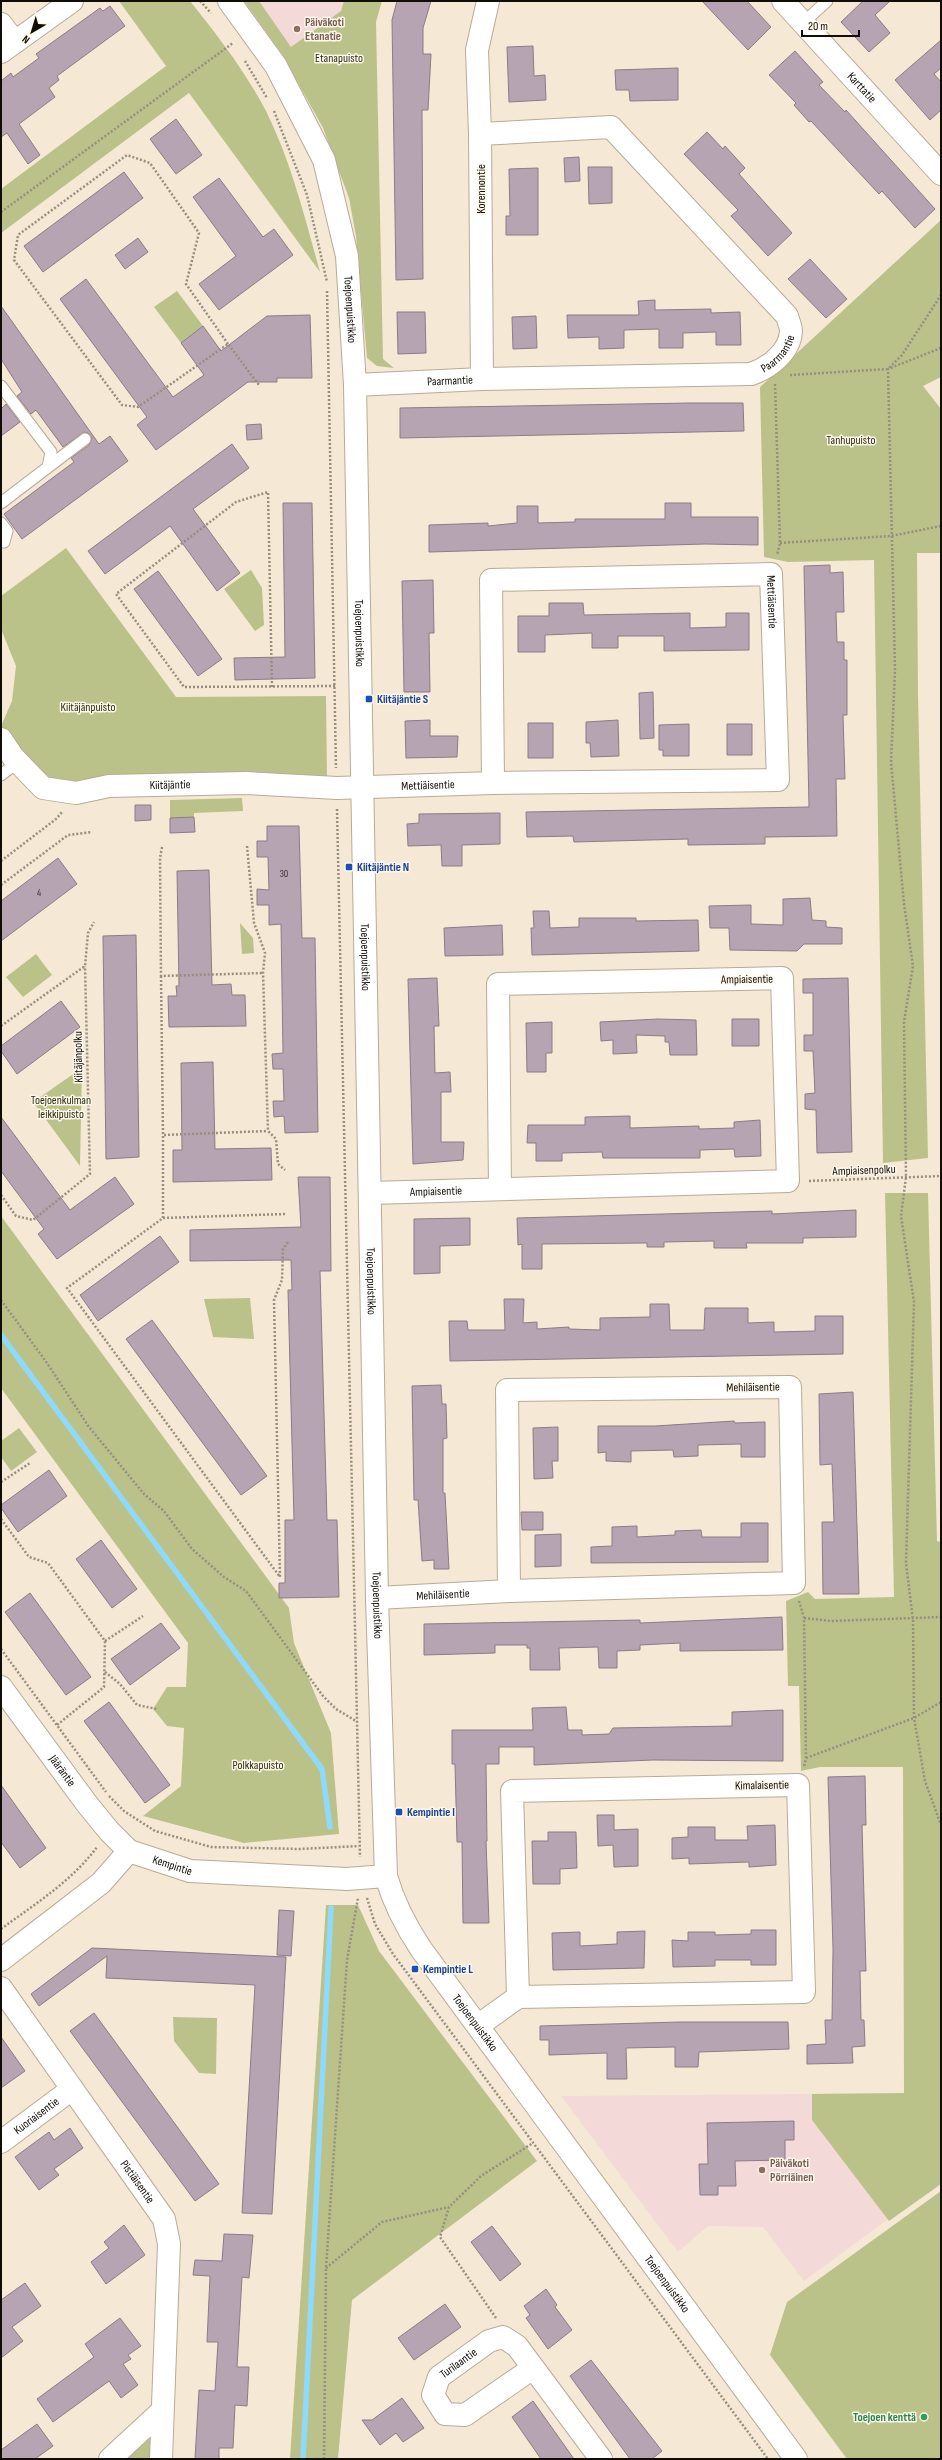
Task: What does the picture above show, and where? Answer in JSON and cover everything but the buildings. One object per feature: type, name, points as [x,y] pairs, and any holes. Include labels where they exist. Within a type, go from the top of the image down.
[{"type":"street","points":[[1,24],[8,47],[72,1]]},
{"type":"street","name":"Toejoenpuistikko","points":[[229,1],[276,66],[324,160],[347,256],[355,385],[371,1193],[377,1598],[386,1876],[393,1902],[404,1923],[796,2459]]},
{"type":"street","name":"Korennontie","points":[[482,380],[480,134],[477,50],[482,18],[488,1]]},
{"type":"street","name":"Karttatie","points":[[783,1],[941,174]]},
{"type":"street","name":"Paarmantie","points":[[355,385],[482,380],[751,374],[765,369],[776,359],[785,347],[791,332],[787,316],[611,127],[480,134]]},
{"type":"street","name":"Mettiäisentie","points":[[363,786],[778,780],[771,574],[491,580],[493,783]]},
{"type":"street","name":"Kiitäjäntie","points":[[1,739],[18,762],[43,788],[76,793],[109,786],[246,783],[337,788],[363,786]]},
{"type":"street","name":"Ampiaisentie","points":[[371,1193],[788,1181],[782,978],[498,984],[500,1189]]},
{"type":"street","name":"Mehiläisentie","points":[[377,1598],[509,1591],[794,1583],[790,1387],[507,1390],[509,1591]]},
{"type":"street","name":"Jääräntie","points":[[1,1687],[109,1831],[129,1851]]},
{"type":"street","name":"Kimalaisentie","points":[[798,1785],[804,1992],[518,1997],[512,1791],[798,1785]]},
{"type":"street","points":[[1,1960],[101,1883],[129,1851]]},
{"type":"street","name":"Kempintie","points":[[129,1851],[190,1871],[362,1878],[386,1876]]},
{"type":"street","name":"Pistiäisentie","points":[[1,1988],[164,2219],[169,2244],[161,2459]]},
{"type":"street","points":[[478,2025],[518,1997]]},
{"type":"street","name":"Kuoriaisentie","points":[[1,2142],[72,2089]]},
{"type":"street","name":"Turilaantie","points":[[533,2368],[464,2415],[445,2414],[433,2395],[439,2377],[489,2341],[503,2337],[516,2346],[533,2368],[601,2459]]},
{"type":"street","points":[[110,2459],[162,2411]]},
{"type":"lane","points":[[803,23],[827,1]]},
{"type":"lane","points":[[3,393],[51,452],[48,467]]},
{"type":"lane","points":[[1,503],[85,439]]},
{"type":"lane","points":[[1,523],[7,531],[4,542]]},
{"type":"lane","points":[[1,775],[18,762]]},
{"type":"path","points":[[1,212],[234,42]]},
{"type":"path","points":[[228,344],[138,407],[122,404],[14,260],[18,235],[127,155],[150,163],[199,233],[186,284],[259,385]]},
{"type":"path","points":[[941,295],[902,355],[888,369],[895,670],[891,762],[904,904],[913,966],[904,1022],[906,1177],[901,1216],[914,1302],[906,1563],[912,1620],[914,1718],[925,1780],[941,1825]]},
{"type":"path","points":[[782,376],[888,369],[941,348]]},
{"type":"path","points":[[771,574],[780,543],[775,376]]},
{"type":"path","points":[[272,687],[268,492],[236,502],[116,594],[184,687],[272,687],[335,686]]},
{"type":"path","points":[[780,543],[891,536],[941,526]]},
{"type":"path","points":[[1,861],[56,820],[76,793]]},
{"type":"path","points":[[1,885],[68,834],[92,832]]},
{"type":"path","points":[[247,846],[254,923],[265,953],[263,974],[268,1131],[276,1139],[278,1164],[285,1170]]},
{"type":"path","points":[[162,847],[160,858],[160,976],[163,1218]]},
{"type":"path","points":[[1,1026],[85,966],[88,933],[94,922]]},
{"type":"path","name":"Kiitäjänpolku","points":[[1,1195],[16,1216],[33,1220],[90,1174],[85,966]]},
{"type":"path","points":[[160,976],[263,974]]},
{"type":"path","points":[[163,1135],[268,1131]]},
{"type":"path","name":"Ampiaisenpolku","points":[[788,1181],[941,1176]]},
{"type":"path","points":[[285,1214],[163,1218],[67,1288],[280,1577],[274,1300],[282,1280],[282,1249],[288,1242]]},
{"type":"path","points":[[1,1300],[47,1363],[89,1427],[144,1494],[164,1511],[192,1549],[224,1577],[246,1591],[323,1696],[336,1709],[356,1720]]},
{"type":"path","points":[[1,1482],[30,1462]]},
{"type":"path","points":[[1,1519],[29,1557],[48,1563],[105,1641],[104,1687],[57,1724]]},
{"type":"path","points":[[794,1583],[804,1618],[806,1758],[798,1785]]},
{"type":"path","points":[[105,1641],[143,1616]]},
{"type":"path","points":[[804,1618],[831,1621],[912,1620],[941,1617]]},
{"type":"path","points":[[1,1649],[109,1796],[124,1811],[155,1831],[211,1847],[300,1849],[358,1846]]},
{"type":"path","points":[[104,1671],[120,1684],[137,1705],[156,1709]]},
{"type":"path","points":[[806,1758],[914,1718],[941,1702]]},
{"type":"path","points":[[1,1929],[67,1880],[84,1864],[124,1811]]},
{"type":"path","points":[[324,2459],[326,2268],[347,1960],[362,1878]]},
{"type":"path","points":[[516,2346],[440,2237],[449,2207],[481,2176],[533,2143]]},
{"type":"path","points":[[326,2268],[382,2222],[449,2207]]},
{"type":"shaded area","name":"Päiväkoti Etanatie","points":[[259,1],[344,1],[341,11],[291,47]]},
{"type":"shaded area","name":"Päiväkoti Pörriäinen","points":[[904,2093],[909,2204],[804,2281],[763,2227],[708,2226],[678,2252],[561,2096]]},
{"type":"green space","points":[[119,1],[190,1],[221,41],[258,96],[275,130],[297,190],[320,272],[189,93],[1,233],[1,189],[166,66]]},
{"type":"green space","name":"Etanapuisto","points":[[244,1],[259,1],[291,47],[341,11],[344,1],[382,1],[376,22],[383,359],[394,368],[377,366],[367,358],[356,236],[349,198],[323,128],[282,54]]},
{"type":"green space","name":"Tanhupuisto","points":[[941,220],[941,377],[923,386],[941,409],[941,553],[917,553],[918,694],[928,1158],[883,1163],[874,560],[788,562],[764,557],[760,387]]},
{"type":"green space","points":[[177,291],[203,326],[181,343],[154,307]]},
{"type":"green space","name":"Kiitäjänpuisto","points":[[66,548],[176,697],[326,696],[327,777],[78,784],[46,779],[18,751],[1,726],[12,701],[16,666],[1,629],[1,596]]},
{"type":"green space","points":[[251,570],[262,588],[264,625],[255,631],[224,589]]},
{"type":"green space","points":[[242,798],[243,811],[194,813],[194,817],[170,818],[170,800]]},
{"type":"green space","points":[[240,923],[253,938],[254,953],[242,954]]},
{"type":"green space","points":[[36,954],[52,975],[23,997],[6,977]]},
{"type":"green space","name":"Toejoenkulman leikkipuisto","points":[[82,1068],[80,1166],[33,1102]]},
{"type":"green space","points":[[885,1193],[928,1193],[937,1541],[941,1542],[941,2184],[889,2221],[812,2120],[812,2094],[904,2093],[903,1767],[820,1767],[801,1771],[799,1686],[788,1686],[786,1601],[808,1592],[815,1599],[894,1597]]},
{"type":"green space","name":"Polkkapuisto","points":[[1,1216],[289,1608],[294,1643],[331,1733],[339,1834],[244,1843],[143,1816],[181,1786],[184,1728],[167,1726],[153,1709],[167,1687],[186,1687],[188,1643],[1,1388]]},
{"type":"green space","points":[[250,1298],[254,1339],[213,1337],[204,1299]]},
{"type":"green space","points":[[19,1428],[37,1452],[11,1471],[1,1457],[1,1441]]},
{"type":"green space","points":[[326,1905],[358,1905],[379,1951],[537,2161],[352,2300],[338,2459],[290,2459]]},
{"type":"green space","points":[[173,2017],[217,2018],[216,2074],[199,2073],[174,2041]]},
{"type":"green space","points":[[941,2191],[941,2459],[847,2459],[770,2355],[787,2302]]},
{"type":"green space","points":[[154,2435],[153,2459],[122,2459],[136,2445]]},
{"type":"waterway","points":[[1,1335],[322,1769],[330,1827]]},
{"type":"waterway","points":[[303,2459],[331,1908]]},
{"type":"place","name":"Päiväkoti Etanatie","points":[[297,29]]},
{"type":"place","name":"Kiitäjäntie S","points":[[369,699]]},
{"type":"place","name":"Kiitäjäntie N","points":[[349,867]]},
{"type":"place","name":"Kempintie I","points":[[399,1812]]},
{"type":"place","name":"Kempintie L","points":[[415,1969]]},
{"type":"place","name":"Päiväkoti Pörriäinen","points":[[762,2170]]},
{"type":"place","name":"Toejoen kenttä","points":[[924,2417]]}]
